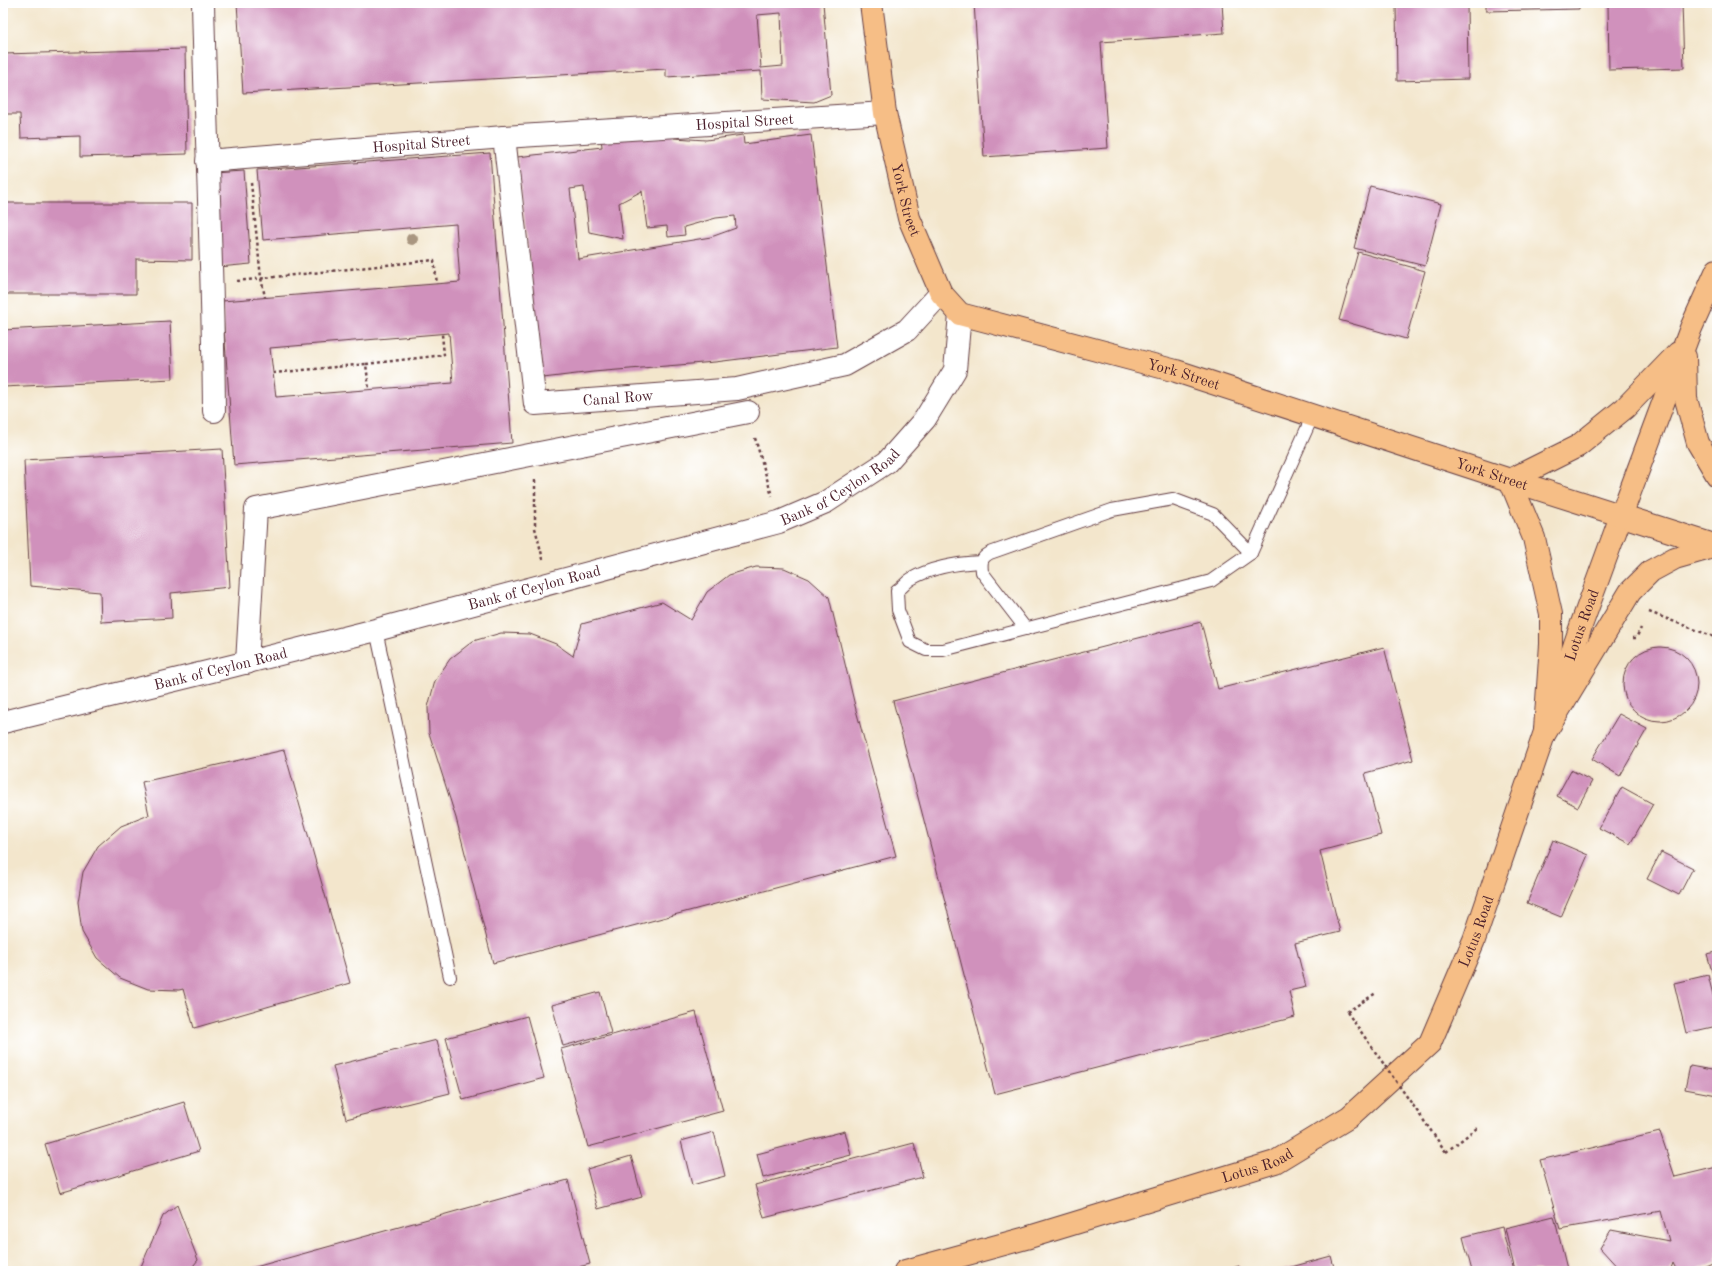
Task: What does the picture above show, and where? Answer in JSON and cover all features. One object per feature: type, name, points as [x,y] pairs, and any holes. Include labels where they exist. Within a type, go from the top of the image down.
[{"type":"main road","name":"York Street","points":[[871,3],[885,113],[909,218],[941,293],[960,314],[1176,370],[1510,480],[1717,546]]},
{"type":"main road","name":"Lotus Road","points":[[905,1271],[1026,1238],[1275,1162],[1349,1117],[1430,1043],[1474,940],[1621,516],[1691,328],[1717,270]]},
{"type":"main road","points":[[1684,348],[1686,399],[1698,443],[1717,475]]},
{"type":"main road","points":[[1545,733],[1551,644],[1551,614],[1534,538],[1510,480],[1578,446],[1624,408],[1684,348]]},
{"type":"main road","points":[[1545,733],[1630,592],[1651,571],[1675,558],[1717,546]]},
{"type":"street","points":[[203,3],[207,162],[213,284],[214,411]]},
{"type":"street","name":"Hospital Street","points":[[207,162],[504,137],[885,113]]},
{"type":"street","name":"Canal Row","points":[[504,137],[534,404],[737,389],[845,365],[907,330],[941,293]]},
{"type":"street","name":"Bank of Ceylon Road","points":[[3,722],[376,630],[779,522],[826,502],[888,462],[926,419],[955,370],[960,314]]},
{"type":"street","points":[[247,663],[256,509],[748,412]]},
{"type":"lane","points":[[981,562],[965,563],[936,569],[911,579],[897,592],[898,610],[910,642],[926,650],[943,650],[1211,580],[1251,553],[1313,415]]},
{"type":"lane","points":[[1026,629],[982,572],[981,562],[984,556],[1112,510],[1174,499],[1213,514],[1251,553]]},
{"type":"lane","points":[[376,630],[450,977]]},
{"type":"path","points":[[249,159],[261,278],[265,297]]},
{"type":"path","points":[[261,278],[434,260],[436,284]]},
{"type":"path","points":[[273,373],[444,355],[442,334]]},
{"type":"path","points":[[366,364],[369,390]]},
{"type":"path","points":[[748,412],[768,485]]},
{"type":"path","points":[[534,454],[535,528],[548,583]]},
{"type":"path","points":[[1649,612],[1717,638]]},
{"type":"path","points":[[1376,993],[1347,1012],[1446,1152],[1477,1128]]},
{"type":"building","points":[[237,3],[823,3],[831,95],[814,102],[762,99],[761,71],[666,77],[666,69],[243,93]],"holes":[[[781,13],[783,66],[761,68],[757,15]]]},
{"type":"building","points":[[974,3],[1222,3],[1224,33],[1101,42],[1108,148],[984,157]]},
{"type":"building","points":[[1396,3],[1467,3],[1468,79],[1397,81]]},
{"type":"building","points":[[1486,3],[1579,3],[1579,9],[1486,11]]},
{"type":"building","points":[[1608,3],[1682,3],[1684,68],[1609,70]]},
{"type":"building","points":[[185,49],[187,154],[80,157],[80,136],[21,138],[20,114],[3,114],[3,54]]},
{"type":"building","points":[[673,129],[674,138],[706,140],[743,135],[744,144],[811,135],[837,347],[715,362],[593,372],[543,378],[517,157],[602,147],[601,137]],"holes":[[[584,187],[589,232],[623,239],[619,203],[642,191],[647,228],[667,226],[668,237],[685,235],[684,227],[716,218],[735,216],[736,228],[711,237],[578,259],[570,189]]]},
{"type":"building","points":[[490,153],[512,443],[234,465],[222,301],[460,282],[456,224],[263,240],[257,170]],"holes":[[[449,333],[453,383],[276,397],[270,348]]]},
{"type":"building","points":[[244,171],[251,264],[219,267],[212,173]]},
{"type":"building","points":[[1370,186],[1441,204],[1425,266],[1354,248]]},
{"type":"building","points":[[3,203],[192,203],[192,260],[136,259],[136,294],[3,294]]},
{"type":"building","points":[[1358,252],[1425,271],[1406,339],[1339,320]]},
{"type":"building","points":[[170,321],[173,379],[3,387],[3,330]]},
{"type":"building","points":[[222,449],[230,587],[171,593],[172,618],[101,622],[100,592],[30,586],[24,460]]},
{"type":"building","points":[[756,567],[784,568],[809,579],[829,597],[856,710],[896,856],[493,963],[456,818],[429,733],[428,707],[435,681],[450,659],[473,641],[501,633],[530,634],[556,644],[573,656],[582,624],[662,602],[691,620],[707,592],[729,575]]},
{"type":"building","points":[[1201,622],[1218,689],[1384,647],[1413,760],[1365,773],[1381,835],[1320,851],[1340,932],[1295,943],[1306,987],[1289,991],[1295,1017],[995,1094],[893,701]]},
{"type":"building","points":[[1653,647],[1667,647],[1681,653],[1691,663],[1697,677],[1695,698],[1691,705],[1681,715],[1667,721],[1653,721],[1639,715],[1629,705],[1623,691],[1623,677],[1629,663],[1639,653]]},
{"type":"building","points":[[1619,714],[1647,729],[1620,776],[1592,759]]},
{"type":"building","points":[[284,750],[350,983],[194,1028],[183,989],[148,989],[120,978],[97,958],[82,932],[78,902],[83,872],[98,846],[121,826],[149,815],[142,782]]},
{"type":"building","points":[[1571,770],[1592,781],[1578,807],[1557,796]]},
{"type":"building","points":[[1622,787],[1653,804],[1630,844],[1599,828]]},
{"type":"building","points":[[1553,840],[1588,855],[1561,917],[1527,903]]},
{"type":"building","points":[[1661,852],[1693,868],[1679,895],[1647,879]]},
{"type":"building","points":[[1717,952],[1717,989],[1707,954]]},
{"type":"building","points":[[1708,975],[1717,1011],[1717,1026],[1686,1033],[1674,983]]},
{"type":"building","points":[[600,992],[611,1033],[563,1046],[552,1005]]},
{"type":"building","points":[[696,1012],[723,1111],[588,1147],[561,1049]]},
{"type":"building","points":[[527,1016],[544,1078],[463,1100],[446,1038]]},
{"type":"building","points":[[437,1040],[450,1093],[346,1119],[333,1066]]},
{"type":"building","points":[[1690,1066],[1717,1071],[1717,1095],[1685,1089]]},
{"type":"building","points":[[184,1102],[199,1151],[60,1193],[45,1144]]},
{"type":"building","points":[[845,1131],[851,1155],[763,1178],[757,1154]]},
{"type":"building","points":[[714,1132],[725,1176],[692,1185],[681,1141]]},
{"type":"building","points":[[1660,1132],[1675,1177],[1717,1167],[1717,1261],[1694,1271],[1677,1271],[1673,1263],[1670,1271],[1621,1271],[1600,1248],[1611,1230],[1669,1241],[1661,1211],[1560,1229],[1540,1160]]},
{"type":"building","points":[[914,1143],[923,1177],[764,1218],[755,1185]]},
{"type":"building","points":[[631,1156],[642,1197],[598,1209],[587,1169]]},
{"type":"building","points":[[568,1180],[590,1264],[563,1271],[241,1271]]},
{"type":"building","points":[[177,1205],[198,1260],[189,1271],[139,1271],[163,1216]]},
{"type":"building","points":[[1554,1216],[1567,1269],[1561,1271],[1515,1271],[1505,1228]]},
{"type":"building","points":[[1502,1227],[1513,1271],[1472,1271],[1463,1237]]},
{"type":"building","points":[[1331,1256],[1335,1271],[1277,1271]]},
{"type":"building","points":[[1239,1266],[1240,1271],[1222,1271]]}]
